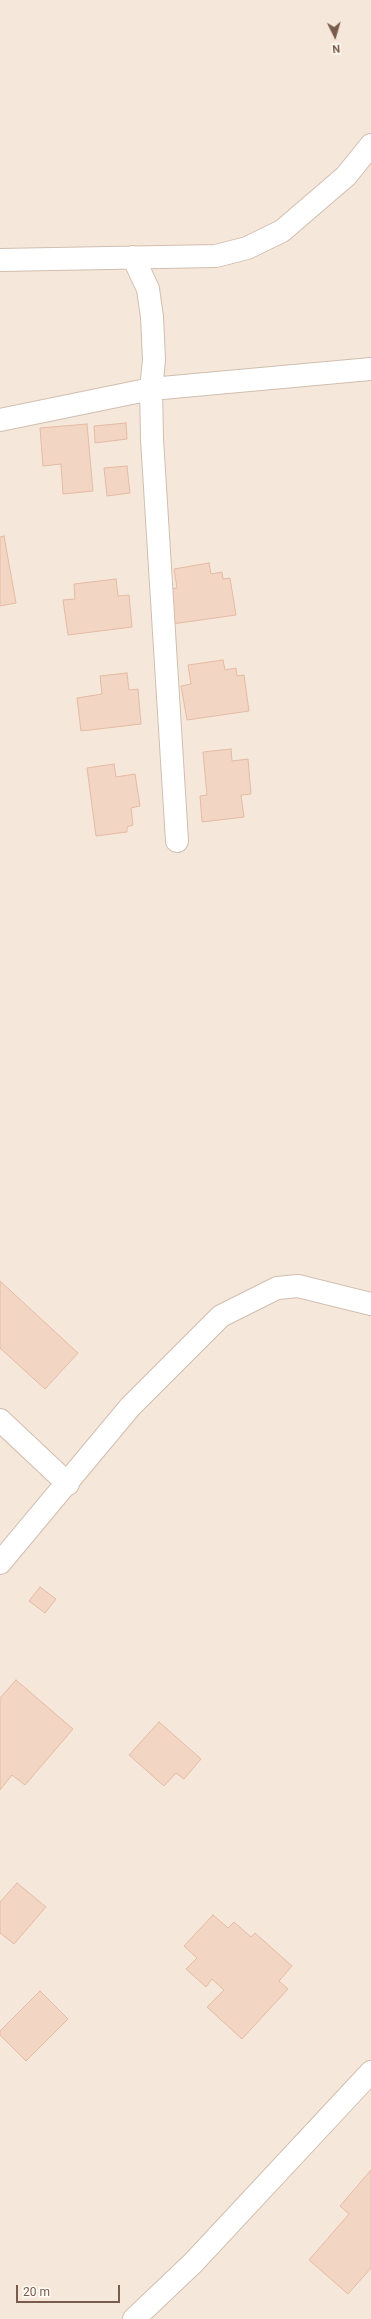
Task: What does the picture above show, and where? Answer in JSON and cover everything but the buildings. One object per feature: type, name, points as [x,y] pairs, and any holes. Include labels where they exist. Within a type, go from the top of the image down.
[{"type":"street","points":[[0,260],[216,256],[247,248],[282,231],[346,176],[371,145]]},
{"type":"street","points":[[133,257],[148,289],[154,360],[151,389],[156,514],[178,841]]},
{"type":"street","points":[[0,420],[151,389],[371,369]]},
{"type":"street","points":[[0,1563],[68,1484],[130,1407],[221,1316],[277,1288],[298,1286],[371,1304]]},
{"type":"street","points":[[0,1420],[68,1484]]},
{"type":"street","points":[[134,2319],[193,2263],[371,2072]]},
{"type":"shaded area","points":[[0,0],[371,0],[371,2319],[0,2319]]}]
